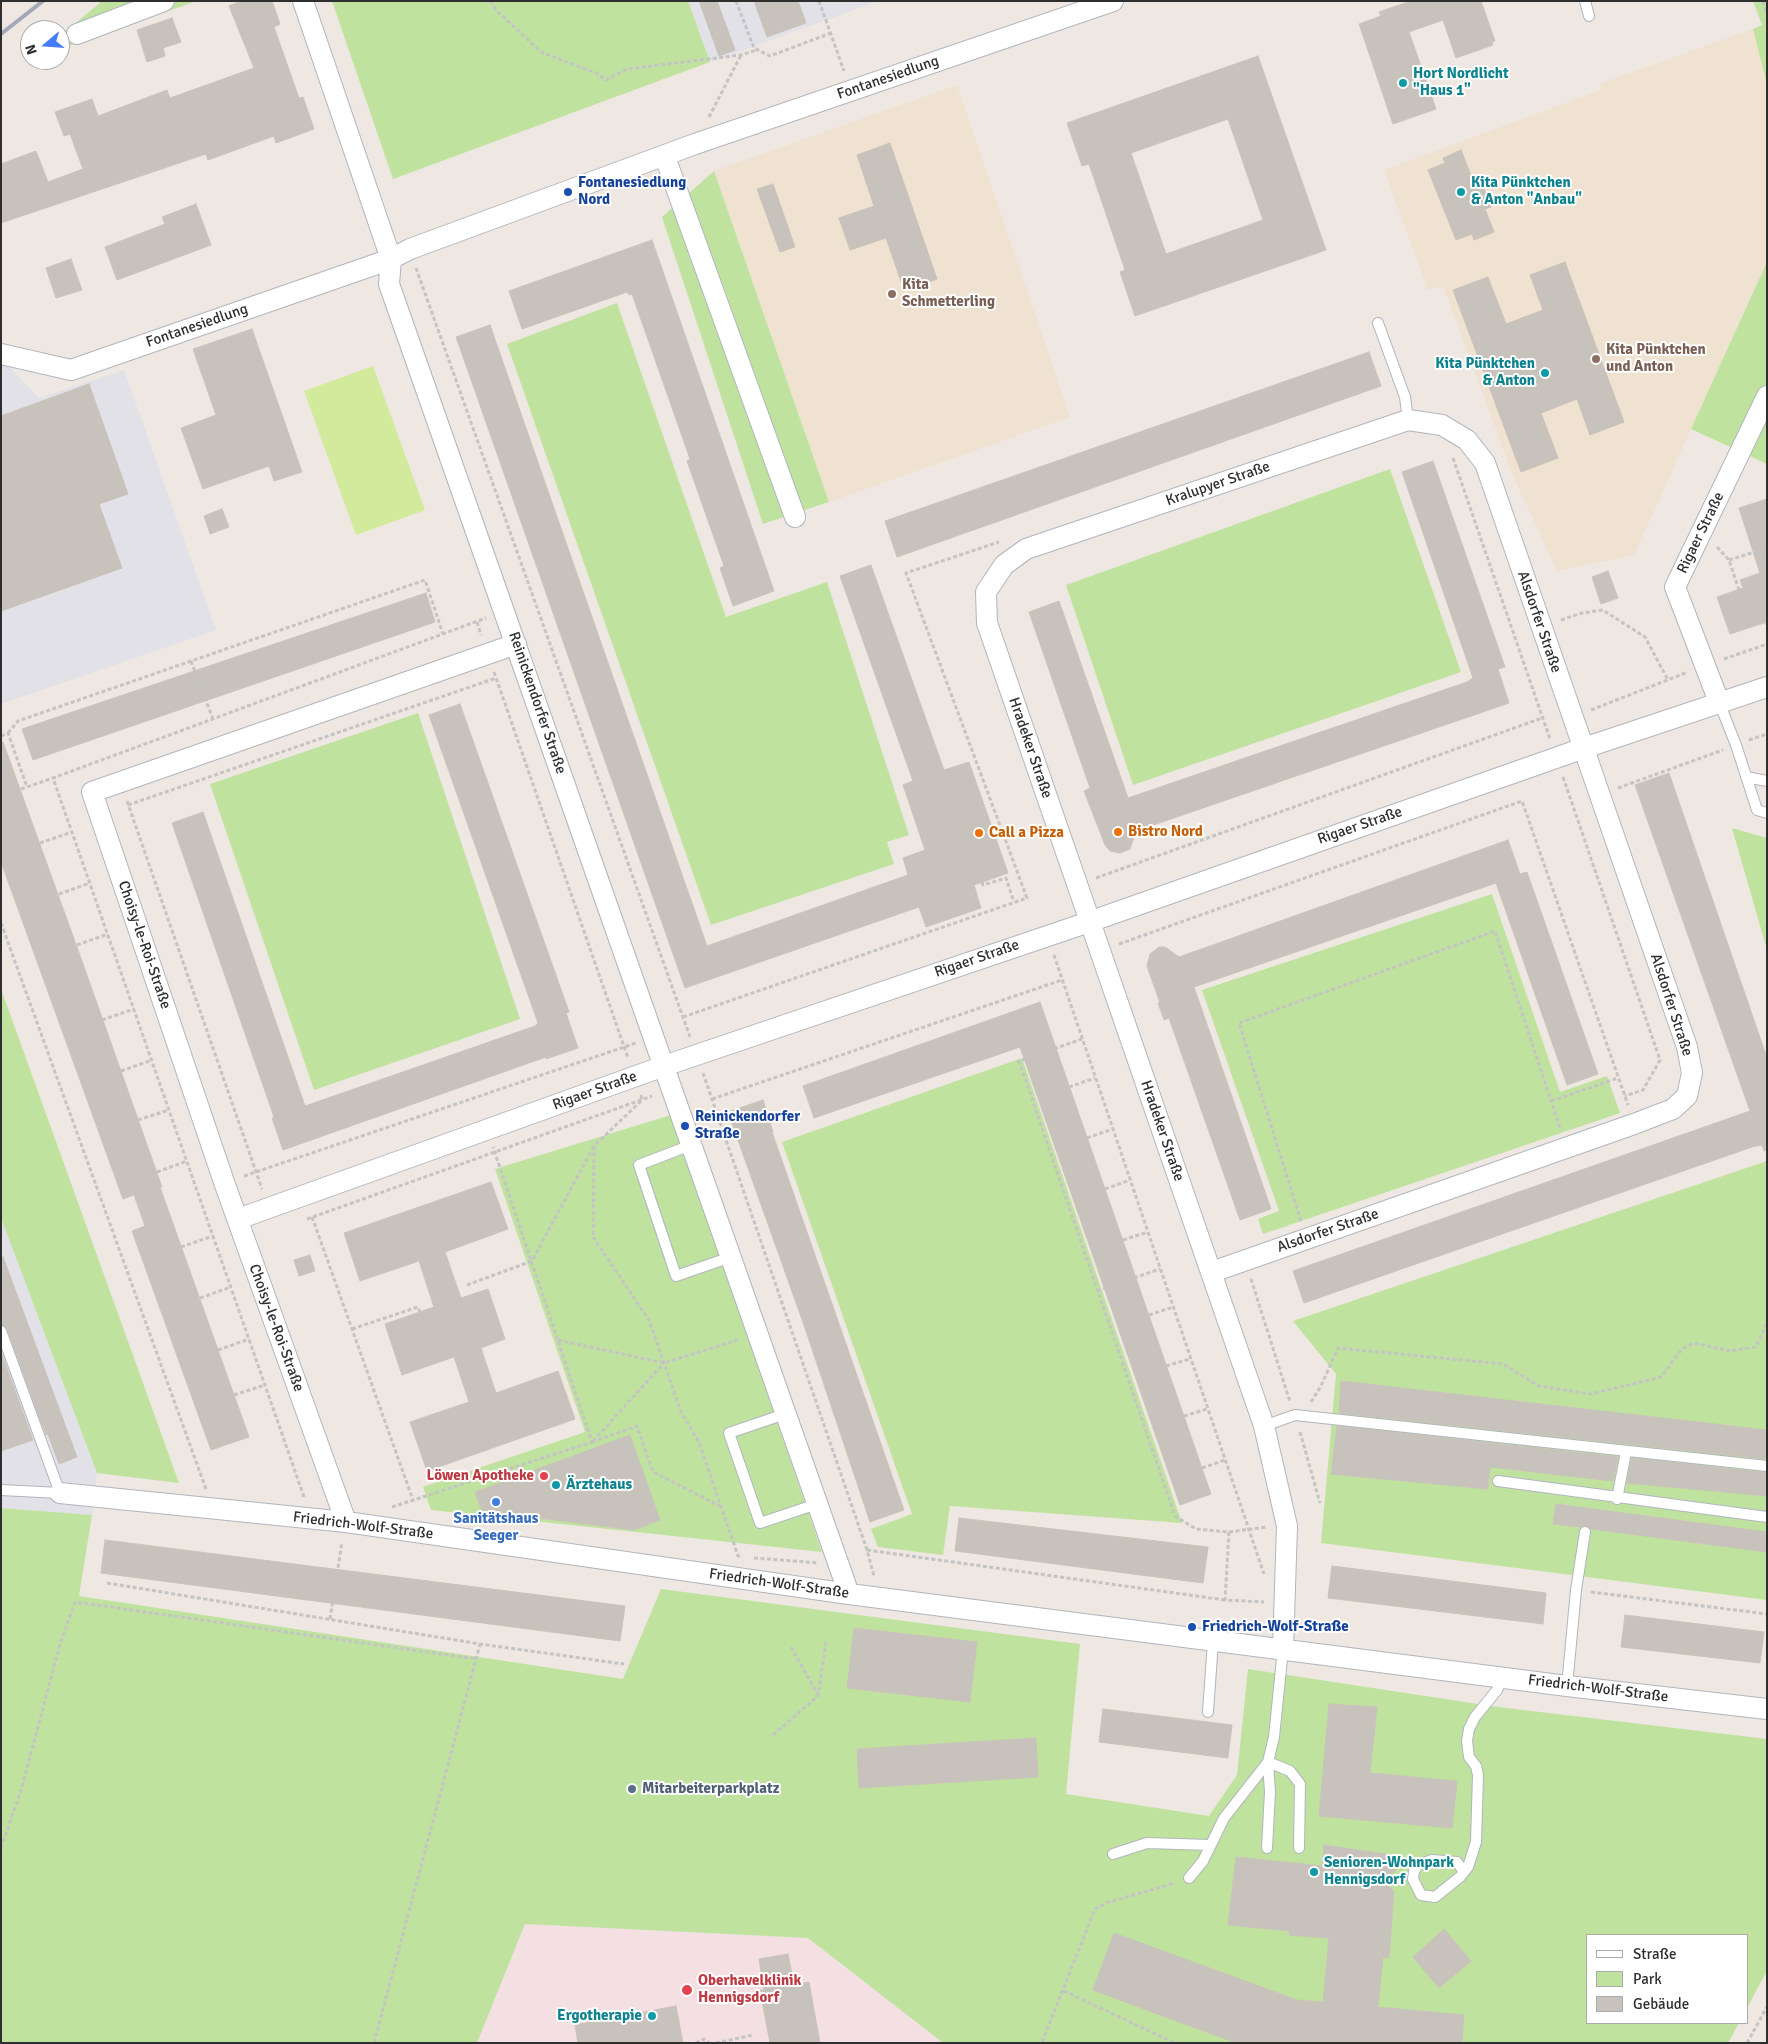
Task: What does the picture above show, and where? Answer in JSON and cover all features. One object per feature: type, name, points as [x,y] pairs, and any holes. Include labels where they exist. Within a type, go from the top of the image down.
[{"type":"street","points":[[76,34],[164,1]]},
{"type":"street","points":[[303,1],[391,259]]},
{"type":"street","name":"Fontanesiedlung","points":[[1,354],[70,370],[391,259],[410,249],[695,144],[1113,1]]},
{"type":"street","points":[[664,157],[794,517]]},
{"type":"street","name":"Reinickendorfer Straße","points":[[391,259],[389,284],[849,1594]]},
{"type":"street","name":"Rigaer Straße","points":[[1718,702],[1675,587],[1767,396]]},
{"type":"street","name":"Kralupyer Straße","points":[[986,623],[986,592],[1004,566],[1026,549],[1408,420],[1442,425],[1467,440],[1485,463]]},
{"type":"street","name":"Alsdorfer Straße","points":[[1212,1272],[1634,1124],[1673,1109],[1687,1096],[1692,1073],[1687,1048],[1601,794],[1572,718],[1485,463]]},
{"type":"street","name":"Hradeker Straße","points":[[986,623],[1264,1426],[1288,1526],[1286,1617],[1283,1649]]},
{"type":"street","name":"Choisy-le-Roi-Straße","points":[[346,1522],[224,1182],[92,792],[516,644]]},
{"type":"street","name":"Rigaer Straße","points":[[238,1219],[664,1066],[1089,922],[1584,748],[1767,687]]},
{"type":"street","name":"Friedrich-Wolf-Straße","points":[[60,1493],[346,1522],[849,1594],[1503,1678],[1767,1709]]},
{"type":"lane","points":[[1584,1],[1590,16]]},
{"type":"lane","points":[[1378,323],[1405,397],[1408,420]]},
{"type":"lane","points":[[1718,702],[1736,745],[1757,810],[1767,813]]},
{"type":"lane","points":[[1746,777],[1767,781]]},
{"type":"lane","points":[[691,1145],[639,1165],[676,1276],[731,1257]]},
{"type":"lane","points":[[1,1331],[60,1493],[1,1490]]},
{"type":"lane","points":[[785,1414],[729,1433],[760,1523],[817,1504]]},
{"type":"lane","points":[[1264,1426],[1295,1415],[1767,1466]]},
{"type":"lane","points":[[1617,1499],[1626,1452]]},
{"type":"lane","points":[[1498,1480],[1617,1499],[1767,1517]]},
{"type":"lane","points":[[1567,1686],[1576,1590],[1585,1532]]},
{"type":"lane","points":[[1208,1712],[1213,1641]]},
{"type":"lane","points":[[1267,1848],[1270,1792],[1268,1762],[1274,1737],[1283,1649]]},
{"type":"lane","points":[[1464,1872],[1457,1862],[1432,1860],[1418,1865],[1413,1879],[1421,1895],[1435,1897],[1443,1893],[1464,1872],[1474,1852],[1478,1775],[1476,1766],[1469,1757],[1467,1741],[1469,1729],[1475,1717],[1497,1690],[1503,1678]]},
{"type":"lane","points":[[1190,1878],[1203,1861],[1224,1818],[1268,1762]]},
{"type":"lane","points":[[1268,1762],[1290,1771],[1300,1784],[1299,1848]]},
{"type":"lane","points":[[1113,1854],[1146,1843],[1210,1845]]},
{"type":"path","points":[[490,1],[497,11],[541,52],[596,73],[606,80],[627,69],[741,55],[757,50]]},
{"type":"path","points":[[736,1],[754,48],[770,56],[831,33]]},
{"type":"path","points":[[819,1],[852,90]]},
{"type":"path","points":[[1763,1],[1767,14]]},
{"type":"path","points":[[695,144],[741,55]]},
{"type":"path","points":[[410,249],[697,1055],[867,1550],[880,1598]]},
{"type":"path","points":[[1702,531],[1729,560],[1739,590]]},
{"type":"path","points":[[683,1017],[1027,898],[906,574],[1000,541]]},
{"type":"path","points":[[1729,560],[1759,550],[1766,565]]},
{"type":"path","points":[[1,736],[8,734],[18,721],[425,580],[443,634]]},
{"type":"path","points":[[1514,636],[1582,613],[1603,610],[1645,637],[1668,680]]},
{"type":"path","points":[[21,789],[505,611]]},
{"type":"path","points":[[477,622],[642,1100]]},
{"type":"path","points":[[1572,718],[1704,666],[1767,644]]},
{"type":"path","points":[[191,661],[213,719]]},
{"type":"path","points":[[128,805],[497,678]]},
{"type":"path","points":[[1077,885],[1542,718]]},
{"type":"path","points":[[8,734],[27,787]]},
{"type":"path","points":[[1601,794],[1767,734]]},
{"type":"path","points":[[53,778],[312,1519]]},
{"type":"path","points":[[120,782],[269,1208]]},
{"type":"path","points":[[1100,951],[1522,801],[1634,1124]]},
{"type":"path","points":[[40,843],[72,832]]},
{"type":"path","points":[[982,882],[983,885],[1006,878],[1014,902]]},
{"type":"path","points":[[59,894],[90,883]]},
{"type":"path","points":[[1,923],[213,1509]]},
{"type":"path","points":[[1307,1238],[1239,1023],[1494,931],[1567,1148]]},
{"type":"path","points":[[77,945],[108,934]]},
{"type":"path","points":[[1047,935],[1264,1575]]},
{"type":"path","points":[[712,1099],[1062,980]]},
{"type":"path","points":[[102,1020],[134,1009]]},
{"type":"path","points":[[224,1182],[653,1037]]},
{"type":"path","points":[[1048,1051],[1082,1039]]},
{"type":"path","points":[[1032,1057],[1019,1061],[1175,1516],[1196,1529],[1229,1532],[1248,1528],[1288,1526]]},
{"type":"path","points":[[121,1071],[152,1060]]},
{"type":"path","points":[[1069,1087],[1095,1078]]},
{"type":"path","points":[[1551,1101],[1618,1078]]},
{"type":"path","points":[[303,1220],[672,1090]]},
{"type":"path","points":[[467,1285],[532,1261],[594,1146],[642,1100]]},
{"type":"path","points":[[138,1120],[169,1110]]},
{"type":"path","points":[[1087,1138],[1112,1129]]},
{"type":"path","points":[[488,1130],[592,1442]]},
{"type":"path","points":[[594,1146],[593,1237],[649,1320],[681,1412],[699,1442],[738,1556],[838,1564]]},
{"type":"path","points":[[157,1172],[187,1161]]},
{"type":"path","points":[[1104,1189],[1130,1180]]},
{"type":"path","points":[[312,1217],[413,1500]]},
{"type":"path","points":[[1123,1240],[1148,1232]]},
{"type":"path","points":[[181,1247],[213,1236]]},
{"type":"path","points":[[1245,1260],[1295,1415],[1320,1503]]},
{"type":"path","points":[[1128,1280],[1160,1269]]},
{"type":"path","points":[[1097,1291],[1111,1286]]},
{"type":"path","points":[[200,1298],[231,1287]]},
{"type":"path","points":[[352,1329],[418,1307],[420,1312]]},
{"type":"path","points":[[1149,1315],[1173,1307]]},
{"type":"path","points":[[1295,1415],[1310,1404],[1321,1386],[1338,1348],[1503,1364],[1539,1386],[1591,1394],[1661,1377],[1682,1349],[1694,1343],[1730,1351],[1756,1347],[1767,1323]]},
{"type":"path","points":[[558,1340],[664,1363],[758,1334]]},
{"type":"path","points":[[218,1350],[249,1339]]},
{"type":"path","points":[[1166,1366],[1190,1359]]},
{"type":"path","points":[[592,1442],[664,1363]]},
{"type":"path","points":[[234,1395],[265,1384]]},
{"type":"path","points":[[1184,1416],[1207,1409]]},
{"type":"path","points":[[388,1509],[637,1426],[653,1472],[722,1506]]},
{"type":"path","points":[[1202,1468],[1225,1460]]},
{"type":"path","points":[[330,1620],[346,1522]]},
{"type":"path","points":[[1225,1600],[1229,1532]]},
{"type":"path","points":[[867,1550],[1225,1600],[1273,1603],[1286,1617]]},
{"type":"path","points":[[107,1583],[480,1644],[624,1664]]},
{"type":"path","points":[[1576,1590],[1767,1614]]},
{"type":"path","points":[[1,1848],[22,1787],[60,1644],[75,1602],[476,1659]]},
{"type":"path","points":[[773,1735],[818,1696],[826,1642]]},
{"type":"path","points":[[374,2043],[480,1644]]},
{"type":"path","points":[[791,1647],[818,1696]]},
{"type":"path","points":[[1042,2042],[1064,1991],[1095,1908],[1109,1902],[1158,1890],[1190,1878]]},
{"type":"path","points":[[1064,1991],[1175,2043]]},
{"type":"path","points":[[1747,2043],[1767,2007]]},
{"type":"path","points":[[716,2043],[753,2035]]},
{"type":"path","points":[[696,2043],[704,2039],[709,2043]]},
{"type":"shaded area","points":[[688,1],[876,1],[876,2],[710,62]]},
{"type":"shaded area","name":"Kita Pünktchen und Anton","points":[[1753,29],[1767,85],[1767,262],[1634,555],[1557,571],[1513,476],[1443,286],[1428,290],[1384,170],[1601,90],[1599,84]]},
{"type":"shaded area","name":"Kita Schmetterling","points":[[957,85],[1070,417],[829,502],[714,171]]},
{"type":"shaded area","points":[[1,358],[39,398],[124,370],[216,630],[1,704]]},
{"type":"shaded area","points":[[1,1218],[97,1473],[92,1515],[1,1508]]},
{"type":"shaded area","name":"Oberhavelklinik Hennigsdorf","points":[[525,1924],[808,1938],[943,2043],[477,2043]]},
{"type":"green space","points":[[102,1],[197,1],[70,45],[70,28]]},
{"type":"green space","points":[[332,1],[688,1],[710,62],[393,179]]},
{"type":"green space","points":[[1753,1],[1767,1],[1767,85],[1753,29],[1762,25]]},
{"type":"green space","points":[[714,171],[829,502],[763,524],[662,217]]},
{"type":"green space","points":[[1767,262],[1767,464],[1691,429]]},
{"type":"green space","points":[[617,303],[726,617],[827,582],[909,835],[887,842],[894,864],[711,925],[507,344]]},
{"type":"green space","points":[[373,366],[425,510],[356,535],[304,391]]},
{"type":"green space","points":[[1390,469],[1461,672],[1133,785],[1066,585]]},
{"type":"green space","points":[[418,713],[520,1019],[314,1090],[210,784]]},
{"type":"green space","points":[[1732,828],[1767,838],[1767,950]]},
{"type":"green space","points":[[1492,894],[1560,1092],[1607,1076],[1620,1113],[1263,1234],[1258,1219],[1279,1211],[1202,990]]},
{"type":"green space","points":[[1,989],[179,1483],[97,1473],[1,1218]]},
{"type":"green space","points":[[1022,1058],[1182,1523],[950,1506],[943,1555],[878,1547],[871,1529],[912,1514],[782,1142]]},
{"type":"green space","points":[[671,1115],[822,1552],[431,1510],[423,1487],[585,1432],[495,1169]]},
{"type":"green space","points":[[1767,1161],[1767,1600],[1321,1543],[1336,1374],[1293,1321]]},
{"type":"green space","points":[[1,1508],[92,1515],[79,1596],[623,1679],[661,1589],[1080,1644],[1066,1794],[1209,1816],[1237,1775],[1248,1669],[1498,1707],[1767,1739],[1767,1971],[1748,2006],[1748,1934],[1586,1934],[1586,2024],[1738,2024],[1728,2043],[943,2043],[808,1938],[525,1924],[477,2043],[1,2043]]},
{"type":"building","points":[[241,1],[272,1],[280,24],[274,27],[299,98],[303,97],[314,129],[276,143],[274,136],[208,160],[206,154],[1,223],[1,164],[36,151],[48,182],[83,169],[70,134],[64,136],[55,112],[92,99],[98,116],[167,90],[170,98],[254,68],[229,6]]},
{"type":"building","points":[[699,1],[717,1],[735,50],[719,56]]},
{"type":"building","points":[[754,1],[798,1],[806,23],[767,37]]},
{"type":"building","name":"Hort Nordlicht \"Haus 1\"","points":[[1411,1],[1481,1],[1495,41],[1492,42],[1493,45],[1456,58],[1443,20],[1409,32],[1436,109],[1393,124],[1359,24],[1381,16],[1379,12]]},
{"type":"building","points":[[172,18],[181,42],[163,48],[165,56],[147,62],[137,30]]},
{"type":"building","points":[[1258,56],[1326,250],[1135,316],[1120,272],[1125,270],[1089,164],[1082,166],[1067,123]],"holes":[[[1228,119],[1263,220],[1166,254],[1131,153]]]},
{"type":"building","points":[[890,143],[937,279],[904,290],[886,238],[850,250],[839,218],[874,206],[857,155]]},
{"type":"building","name":"Kita Pünktchen & Anton \"Anbau\"","points":[[1461,150],[1472,178],[1479,176],[1491,207],[1485,209],[1494,232],[1474,240],[1472,234],[1456,240],[1428,170],[1445,163],[1443,158]]},
{"type":"building","points":[[773,184],[795,247],[780,252],[757,189]]},
{"type":"building","points":[[196,204],[211,245],[117,280],[105,247],[165,224],[162,217]]},
{"type":"building","points":[[652,240],[774,591],[733,606],[720,568],[724,566],[687,461],[690,459],[632,294],[629,295],[627,292],[522,329],[509,291]]},
{"type":"building","points":[[71,259],[82,290],[56,298],[46,268]]},
{"type":"building","name":"Kita Pünktchen & Anton","points":[[1565,262],[1624,422],[1590,435],[1577,399],[1541,413],[1558,458],[1521,472],[1453,290],[1488,277],[1506,324],[1543,310],[1530,275]]},
{"type":"building","points":[[490,325],[707,946],[908,875],[903,858],[925,850],[903,785],[913,781],[840,576],[871,565],[944,770],[969,762],[1008,873],[974,885],[981,908],[926,927],[919,907],[685,988],[456,337]]},
{"type":"building","points":[[252,329],[302,472],[274,481],[269,466],[203,489],[181,428],[216,415],[193,349]]},
{"type":"building","points":[[1369,352],[1381,386],[897,557],[885,521]]},
{"type":"building","points":[[89,384],[128,494],[99,504],[122,568],[1,611],[1,416]]},
{"type":"building","points":[[1433,461],[1505,667],[1498,669],[1509,703],[1136,831],[1130,849],[1120,853],[1110,851],[1105,845],[1084,791],[1090,788],[1029,612],[1059,601],[1128,798],[1467,682],[1473,678],[1402,472]]},
{"type":"building","points":[[1767,499],[1767,622],[1730,634],[1717,597],[1743,588],[1740,580],[1760,573],[1739,508]]},
{"type":"building","points":[[222,509],[229,527],[210,534],[204,516]]},
{"type":"building","points":[[1608,571],[1618,598],[1601,604],[1592,577]]},
{"type":"building","points":[[426,593],[435,622],[33,760],[22,729]]},
{"type":"building","points":[[460,704],[569,1012],[566,1013],[578,1048],[546,1059],[546,1057],[283,1150],[272,1118],[274,1117],[172,823],[203,812],[305,1106],[535,1026],[538,1023],[429,715]]},
{"type":"building","points":[[1,742],[3,742],[83,964],[249,1437],[211,1450],[132,1231],[145,1226],[134,1195],[123,1199],[1,862]]},
{"type":"building","points":[[1669,773],[1767,1058],[1767,1150],[1764,1151],[1762,1145],[1752,1147],[1304,1303],[1293,1271],[1750,1111],[1635,785]]},
{"type":"building","points":[[1508,840],[1520,874],[1527,872],[1598,1074],[1567,1085],[1496,883],[1194,987],[1271,1209],[1240,1220],[1169,1018],[1164,1020],[1158,1003],[1160,1003],[1147,966],[1150,954],[1159,947],[1165,947],[1179,957]]},
{"type":"building","points":[[1040,1002],[1211,1494],[1180,1505],[1020,1047],[814,1118],[803,1086]]},
{"type":"building","points":[[763,1100],[772,1132],[904,1510],[870,1522],[805,1328],[728,1112]]},
{"type":"building","points":[[491,1182],[508,1229],[445,1252],[461,1298],[488,1289],[505,1339],[481,1348],[496,1393],[558,1371],[575,1419],[427,1471],[410,1422],[469,1402],[454,1357],[402,1375],[385,1324],[434,1307],[419,1261],[360,1281],[344,1233]]},
{"type":"building","points":[[310,1255],[315,1271],[299,1276],[294,1260]]},
{"type":"building","points":[[3,1257],[77,1457],[59,1464],[48,1434],[46,1435],[7,1329],[1,1324],[1,1258]]},
{"type":"building","points":[[1,1352],[33,1440],[1,1451]]},
{"type":"building","points":[[1341,1381],[1767,1430],[1767,1459],[1339,1413]]},
{"type":"building","points":[[1337,1426],[1618,1457],[1613,1481],[1490,1467],[1488,1489],[1331,1474]]},
{"type":"building","name":"Ärztehaus","points":[[630,1435],[660,1520],[634,1530],[482,1511],[475,1492]]},
{"type":"building","points":[[1632,1458],[1767,1473],[1767,1496],[1627,1483]]},
{"type":"building","points":[[1556,1504],[1767,1532],[1767,1552],[1591,1529],[1586,1525],[1580,1527],[1553,1524]]},
{"type":"building","points":[[959,1518],[1208,1547],[1203,1583],[955,1551]]},
{"type":"building","points":[[105,1540],[625,1606],[620,1641],[101,1573]]},
{"type":"building","points":[[1332,1566],[1546,1593],[1543,1624],[1328,1598]]},
{"type":"building","points":[[1625,1615],[1764,1632],[1760,1663],[1621,1647]]},
{"type":"building","points":[[854,1628],[977,1642],[970,1702],[847,1688]]},
{"type":"building","points":[[1329,1704],[1377,1707],[1370,1773],[1457,1781],[1452,1828],[1319,1816]]},
{"type":"building","points":[[1103,1709],[1232,1725],[1228,1758],[1099,1742]]},
{"type":"building","points":[[1036,1738],[1038,1777],[859,1788],[857,1749]]},
{"type":"building","name":"Senioren-Wohnpark Hennigsdorf","points":[[1324,1845],[1392,1855],[1397,1861],[1396,1870],[1384,1880],[1394,1892],[1389,1958],[1383,1957],[1378,2007],[1464,2015],[1462,2043],[1236,2043],[1093,1990],[1114,1933],[1297,2000],[1323,2002],[1329,1938],[1289,1935],[1290,1931],[1228,1925],[1236,1857],[1322,1866]]},
{"type":"building","points":[[1444,1929],[1471,1961],[1439,1988],[1413,1957]]},
{"type":"building","points":[[788,1954],[794,1985],[809,1982],[820,2043],[770,2043],[760,1990],[764,1990],[759,1959]]},
{"type":"building","name":"Ergotherapie","points":[[676,2006],[683,2043],[578,2043],[575,2025]]},
{"type":"railway","points":[[1,34],[43,1]]},
{"type":"place","name":"Hort Nordlicht \"Haus 1\"","points":[[1403,83]]},
{"type":"place","name":"Fontanesiedlung Nord","points":[[568,192]]},
{"type":"place","name":"Kita Pünktchen & Anton \"Anbau\"","points":[[1461,192]]},
{"type":"place","name":"Kita Schmetterling","points":[[892,294]]},
{"type":"place","name":"Kita Pünktchen und Anton","points":[[1596,359]]},
{"type":"place","name":"Kita Pünktchen & Anton","points":[[1545,373]]},
{"type":"place","name":"Bistro Nord","points":[[1118,832]]},
{"type":"place","name":"Call a Pizza","points":[[979,833]]},
{"type":"place","name":"Reinickendorfer Straße","points":[[685,1126]]},
{"type":"place","name":"Löwen Apotheke","points":[[544,1476]]},
{"type":"place","name":"Ärztehaus","points":[[556,1485]]},
{"type":"place","name":"Sanitätshaus Seeger","points":[[496,1502]]},
{"type":"place","name":"Friedrich-Wolf-Straße","points":[[1192,1627]]},
{"type":"place","name":"Mitarbeiterparkplatz","points":[[632,1789]]},
{"type":"place","name":"Senioren-Wohnpark Hennigsdorf","points":[[1314,1872]]},
{"type":"place","name":"Oberhavelklinik Hennigsdorf","points":[[687,1990]]},
{"type":"place","name":"Ergotherapie","points":[[652,2016]]}]
